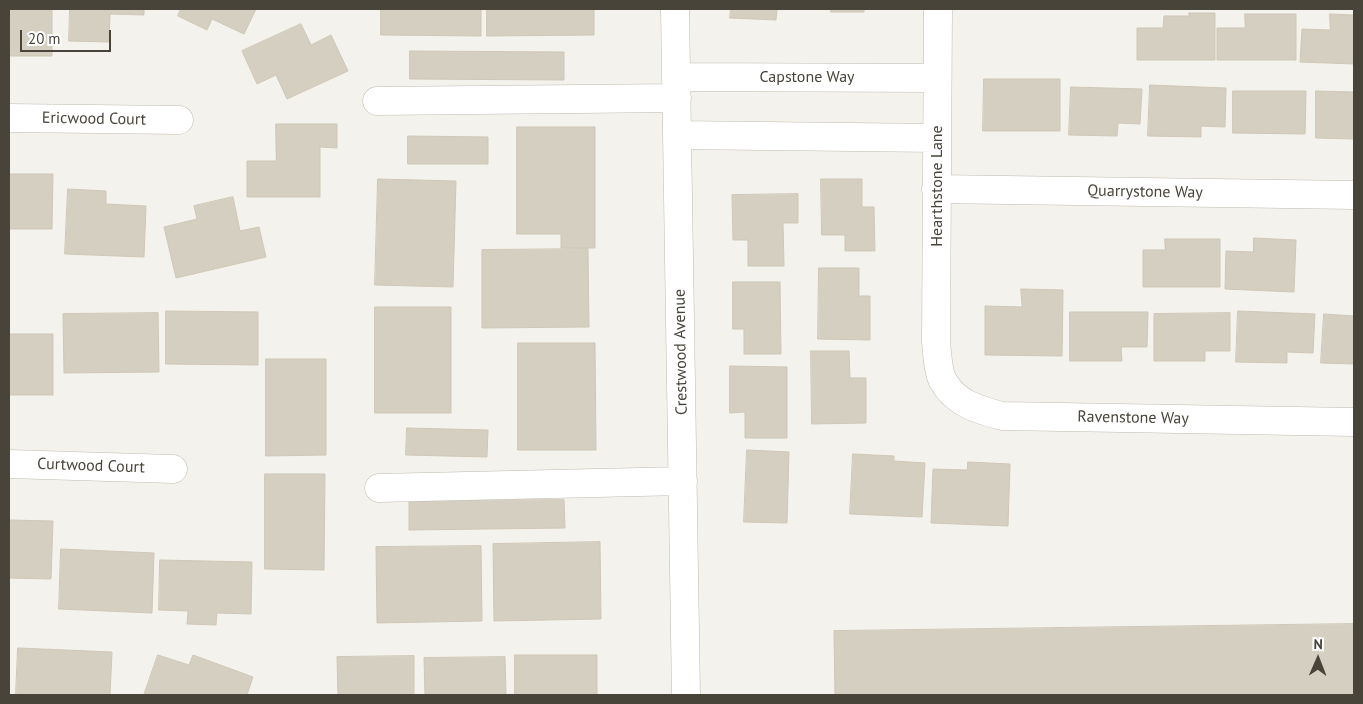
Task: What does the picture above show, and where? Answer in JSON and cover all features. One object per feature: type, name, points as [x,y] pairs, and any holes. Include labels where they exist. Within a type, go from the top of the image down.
[{"type":"street","name":"Crestwood Avenue","points":[[675,9],[686,695]]},
{"type":"street","name":"Hearthstone Lane","points":[[938,9],[936,341],[939,362]]},
{"type":"street","name":"Capstone Way","points":[[377,101],[937,78]]},
{"type":"street","name":"Ericwood Court","points":[[9,118],[179,120]]},
{"type":"street","points":[[677,135],[937,138]]},
{"type":"street","name":"Quarrystone Way","points":[[936,189],[1354,195]]},
{"type":"street","name":"Ravenstone Way","points":[[939,362],[942,379],[957,399],[976,409],[1002,416],[1354,422]]},
{"type":"street","name":"Curtwood Court","points":[[9,464],[173,468]]},
{"type":"street","points":[[379,488],[683,481]]},
{"type":"building","points":[[9,9],[52,9],[52,56],[9,56]]},
{"type":"building","points":[[70,9],[144,9],[144,15],[110,14],[109,42],[69,41]]},
{"type":"building","points":[[181,9],[256,9],[244,34],[212,19],[207,30],[178,16]]},
{"type":"building","points":[[381,9],[481,9],[481,36],[381,35]]},
{"type":"building","points":[[487,9],[594,9],[594,35],[487,36]]},
{"type":"building","points":[[731,9],[777,9],[776,20],[730,18]]},
{"type":"building","points":[[831,9],[864,9],[864,12],[831,12]]},
{"type":"building","points":[[1189,13],[1215,13],[1215,60],[1137,60],[1137,28],[1163,28],[1164,16],[1189,16]]},
{"type":"building","points":[[1245,14],[1296,14],[1296,60],[1217,60],[1217,28],[1245,28]]},
{"type":"building","points":[[1330,14],[1354,15],[1354,64],[1300,62],[1302,29],[1330,30]]},
{"type":"building","points":[[301,24],[311,45],[331,35],[348,71],[287,99],[276,75],[257,84],[242,51]]},
{"type":"building","points":[[410,51],[564,52],[564,80],[410,79]]},
{"type":"building","points":[[984,79],[1060,79],[1060,131],[983,131]]},
{"type":"building","points":[[1150,85],[1226,88],[1225,127],[1201,126],[1201,137],[1148,136]]},
{"type":"building","points":[[1071,87],[1142,89],[1140,124],[1118,123],[1117,136],[1069,135]]},
{"type":"building","points":[[1233,91],[1306,91],[1305,134],[1233,133]]},
{"type":"building","points":[[1316,91],[1354,92],[1354,139],[1316,138]]},
{"type":"building","points":[[276,124],[337,124],[337,148],[320,147],[320,197],[247,197],[247,161],[276,161]]},
{"type":"building","points":[[517,127],[595,127],[595,248],[561,248],[561,234],[517,234]]},
{"type":"building","points":[[408,136],[488,137],[488,164],[408,164]]},
{"type":"building","points":[[9,174],[53,174],[52,229],[9,229]]},
{"type":"building","points":[[378,179],[456,181],[453,287],[375,285]]},
{"type":"building","points":[[821,179],[862,179],[862,207],[874,207],[875,251],[845,251],[845,235],[822,235]]},
{"type":"building","points":[[68,189],[106,191],[106,204],[146,206],[144,257],[65,254]]},
{"type":"building","points":[[798,194],[798,223],[783,223],[784,266],[748,266],[748,240],[733,240],[732,195]]},
{"type":"building","points":[[233,197],[240,231],[259,227],[266,257],[176,278],[164,227],[197,219],[194,206]]},
{"type":"building","points":[[1254,238],[1296,240],[1294,292],[1225,289],[1226,251],[1253,252]]},
{"type":"building","points":[[1165,239],[1220,239],[1220,287],[1143,287],[1143,250],[1165,250]]},
{"type":"building","points":[[588,249],[589,327],[482,328],[482,250]]},
{"type":"building","points":[[819,268],[859,268],[859,296],[870,296],[870,340],[818,339]]},
{"type":"building","points":[[733,282],[780,282],[781,354],[744,354],[744,329],[733,329]]},
{"type":"building","points":[[1021,289],[1063,290],[1062,356],[985,355],[985,306],[1022,307]]},
{"type":"building","points":[[375,307],[451,307],[451,413],[375,413]]},
{"type":"building","points":[[166,311],[258,312],[258,365],[166,364]]},
{"type":"building","points":[[1238,311],[1315,314],[1313,353],[1287,352],[1287,363],[1236,362]]},
{"type":"building","points":[[1070,312],[1148,312],[1147,347],[1121,347],[1122,361],[1070,361]]},
{"type":"building","points":[[158,313],[159,372],[64,373],[63,314]]},
{"type":"building","points":[[1230,313],[1230,351],[1205,351],[1205,361],[1154,361],[1154,314]]},
{"type":"building","points":[[1324,314],[1354,316],[1354,364],[1321,363]]},
{"type":"building","points":[[9,334],[53,334],[53,395],[9,395]]},
{"type":"building","points":[[518,343],[595,343],[596,450],[518,450]]},
{"type":"building","points":[[811,351],[849,351],[850,378],[866,378],[866,423],[812,424]]},
{"type":"building","points":[[266,359],[326,359],[326,455],[266,456]]},
{"type":"building","points":[[730,366],[787,367],[787,438],[745,438],[745,412],[730,413]]},
{"type":"building","points":[[407,428],[488,430],[487,457],[406,455]]},
{"type":"building","points":[[747,450],[789,452],[787,523],[744,522]]},
{"type":"building","points":[[853,454],[894,456],[894,461],[925,463],[922,517],[850,514]]},
{"type":"building","points":[[968,462],[1010,464],[1008,526],[931,523],[933,469],[967,470]]},
{"type":"building","points":[[265,474],[325,474],[324,570],[265,569]]},
{"type":"building","points":[[564,500],[565,528],[409,530],[409,501]]},
{"type":"building","points":[[9,520],[53,521],[51,579],[9,578]]},
{"type":"building","points":[[600,542],[601,619],[494,621],[493,544]]},
{"type":"building","points":[[481,546],[482,621],[377,623],[376,547]]},
{"type":"building","points":[[61,549],[154,553],[152,613],[59,609]]},
{"type":"building","points":[[160,560],[252,562],[251,614],[217,613],[216,625],[187,624],[188,611],[159,610]]},
{"type":"building","points":[[1354,624],[1354,695],[835,695],[834,631]]},
{"type":"building","points":[[18,648],[112,652],[110,695],[16,695]]},
{"type":"building","points":[[158,655],[189,665],[193,655],[253,677],[247,695],[144,695]]},
{"type":"building","points":[[515,655],[597,655],[597,695],[515,695]]},
{"type":"building","points":[[414,656],[414,695],[338,695],[337,657]]},
{"type":"building","points":[[505,657],[506,695],[425,695],[424,658]]}]
